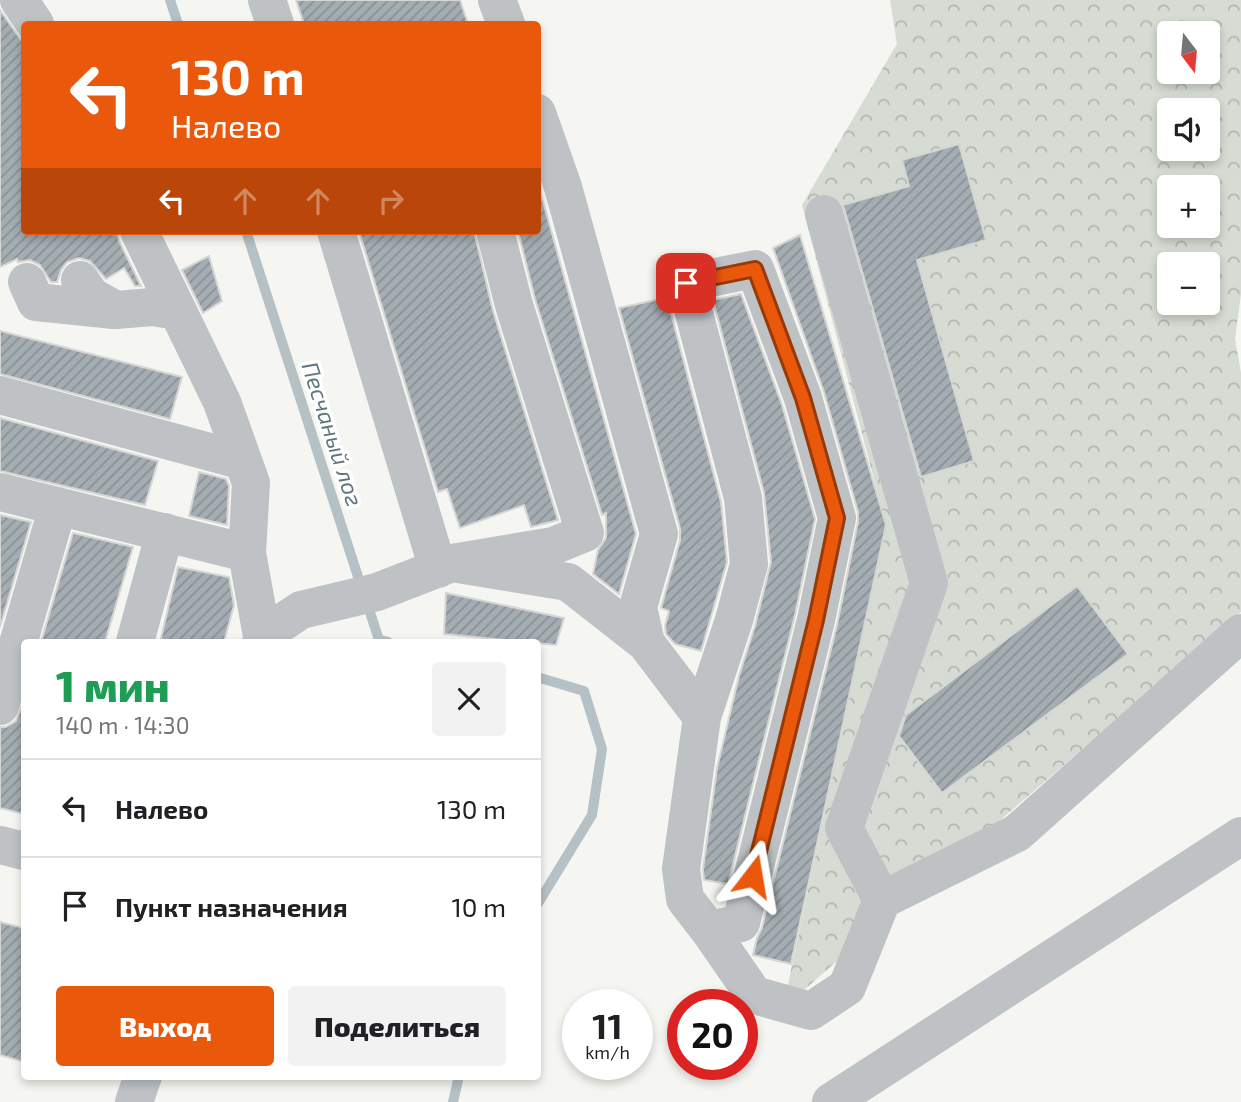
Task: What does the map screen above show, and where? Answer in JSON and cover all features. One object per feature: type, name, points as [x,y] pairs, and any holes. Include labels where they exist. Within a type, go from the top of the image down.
[{"type":"lane","points":[[19,0],[33,21]]},
{"type":"lane","points":[[267,0],[274,21]]},
{"type":"lane","points":[[497,0],[505,21]]},
{"type":"lane","points":[[541,134],[563,187],[659,534],[638,607],[646,643]]},
{"type":"lane","points":[[824,215],[929,583],[844,828],[882,900]]},
{"type":"lane","points":[[141,235],[222,402],[251,483],[247,552],[262,639],[300,610],[377,592],[445,566],[553,546],[585,533],[514,304],[496,235]]},
{"type":"lane","points":[[337,235],[445,566]]},
{"type":"lane","points":[[709,930],[741,923],[816,620],[837,518],[803,398],[755,269],[686,283],[743,498],[749,564],[734,620],[702,717],[681,869],[685,899],[754,995],[811,1011],[847,987],[882,900],[1017,833],[1241,633]]},
{"type":"lane","points":[[80,280],[91,296],[117,310]]},
{"type":"lane","points":[[27,282],[36,302],[117,310],[152,307],[178,311]]},
{"type":"lane","points":[[0,396],[243,461]]},
{"type":"lane","points":[[0,492],[247,552]]},
{"type":"lane","points":[[0,706],[58,506]]},
{"type":"lane","points":[[136,639],[165,533]]},
{"type":"lane","points":[[445,566],[568,582],[646,643],[702,717]]},
{"type":"lane","points":[[831,1102],[1241,836]]},
{"type":"lane","points":[[0,845],[21,850]]},
{"type":"lane","points":[[134,1102],[142,1080]]},
{"type":"green space","points":[[890,0],[1241,0],[1241,294],[1235,339],[1241,373],[1241,612],[783,1008],[886,525],[802,205],[897,44]]},
{"type":"building","points":[[296,0],[460,0],[467,21],[303,21]]},
{"type":"building","points":[[0,10],[21,40],[21,235],[118,235],[141,286],[135,286],[124,268],[106,279],[90,261],[79,258],[67,262],[57,282],[51,282],[40,265],[30,260],[18,262],[17,259],[0,267]]},
{"type":"building","points":[[959,144],[986,240],[917,260],[974,461],[921,477],[843,205],[909,186],[902,160]]},
{"type":"building","points":[[541,194],[636,534],[619,594],[593,574],[598,550],[606,538],[606,513],[602,515],[535,299],[519,235],[541,235]]},
{"type":"building","points":[[360,235],[475,235],[493,311],[558,520],[531,527],[524,505],[460,528],[447,489],[438,492]]},
{"type":"building","points":[[800,235],[886,525],[791,964],[753,955],[837,625],[858,522],[858,512],[824,392],[773,248]]},
{"type":"building","points":[[209,256],[222,301],[203,313],[182,270]]},
{"type":"building","points":[[741,294],[782,405],[815,519],[795,615],[728,884],[704,880],[703,869],[717,768],[771,562],[764,493],[713,300]]},
{"type":"building","points":[[660,299],[662,307],[669,306],[721,502],[727,562],[701,651],[675,644],[666,634],[669,611],[661,608],[680,540],[680,528],[619,308]]},
{"type":"building","points":[[0,331],[182,377],[170,419],[0,374]]},
{"type":"building","points":[[0,418],[158,461],[145,505],[0,471]]},
{"type":"building","points":[[199,472],[226,479],[229,486],[227,525],[189,516]]},
{"type":"building","points":[[0,515],[31,522],[0,627]]},
{"type":"building","points":[[73,533],[133,547],[106,639],[42,639]]},
{"type":"building","points":[[178,567],[229,577],[234,605],[225,639],[161,639]]},
{"type":"building","points":[[1077,586],[1128,654],[942,793],[899,736],[906,715]]},
{"type":"building","points":[[446,593],[564,618],[556,645],[541,644],[541,639],[495,639],[444,634]]},
{"type":"building","points":[[21,708],[21,813],[0,808],[0,727],[6,727],[16,721]]},
{"type":"building","points":[[0,922],[21,927],[21,1061],[0,1055]]},
{"type":"waterway","name":"Песчаный лог","points":[[170,0],[177,21]]},
{"type":"waterway","name":"Песчаный лог","points":[[247,235],[362,589]]},
{"type":"waterway","name":"Песчаный лог","points":[[367,603],[379,639]]},
{"type":"waterway","name":"Песчаный лог","points":[[541,678],[584,691],[602,749],[592,815],[541,898]]},
{"type":"waterway","name":"Песчаный лог","points":[[453,1102],[458,1080]]},
{"type":"route","points":[[686,283],[755,269],[803,398],[837,518],[816,620],[753,876]]}]
